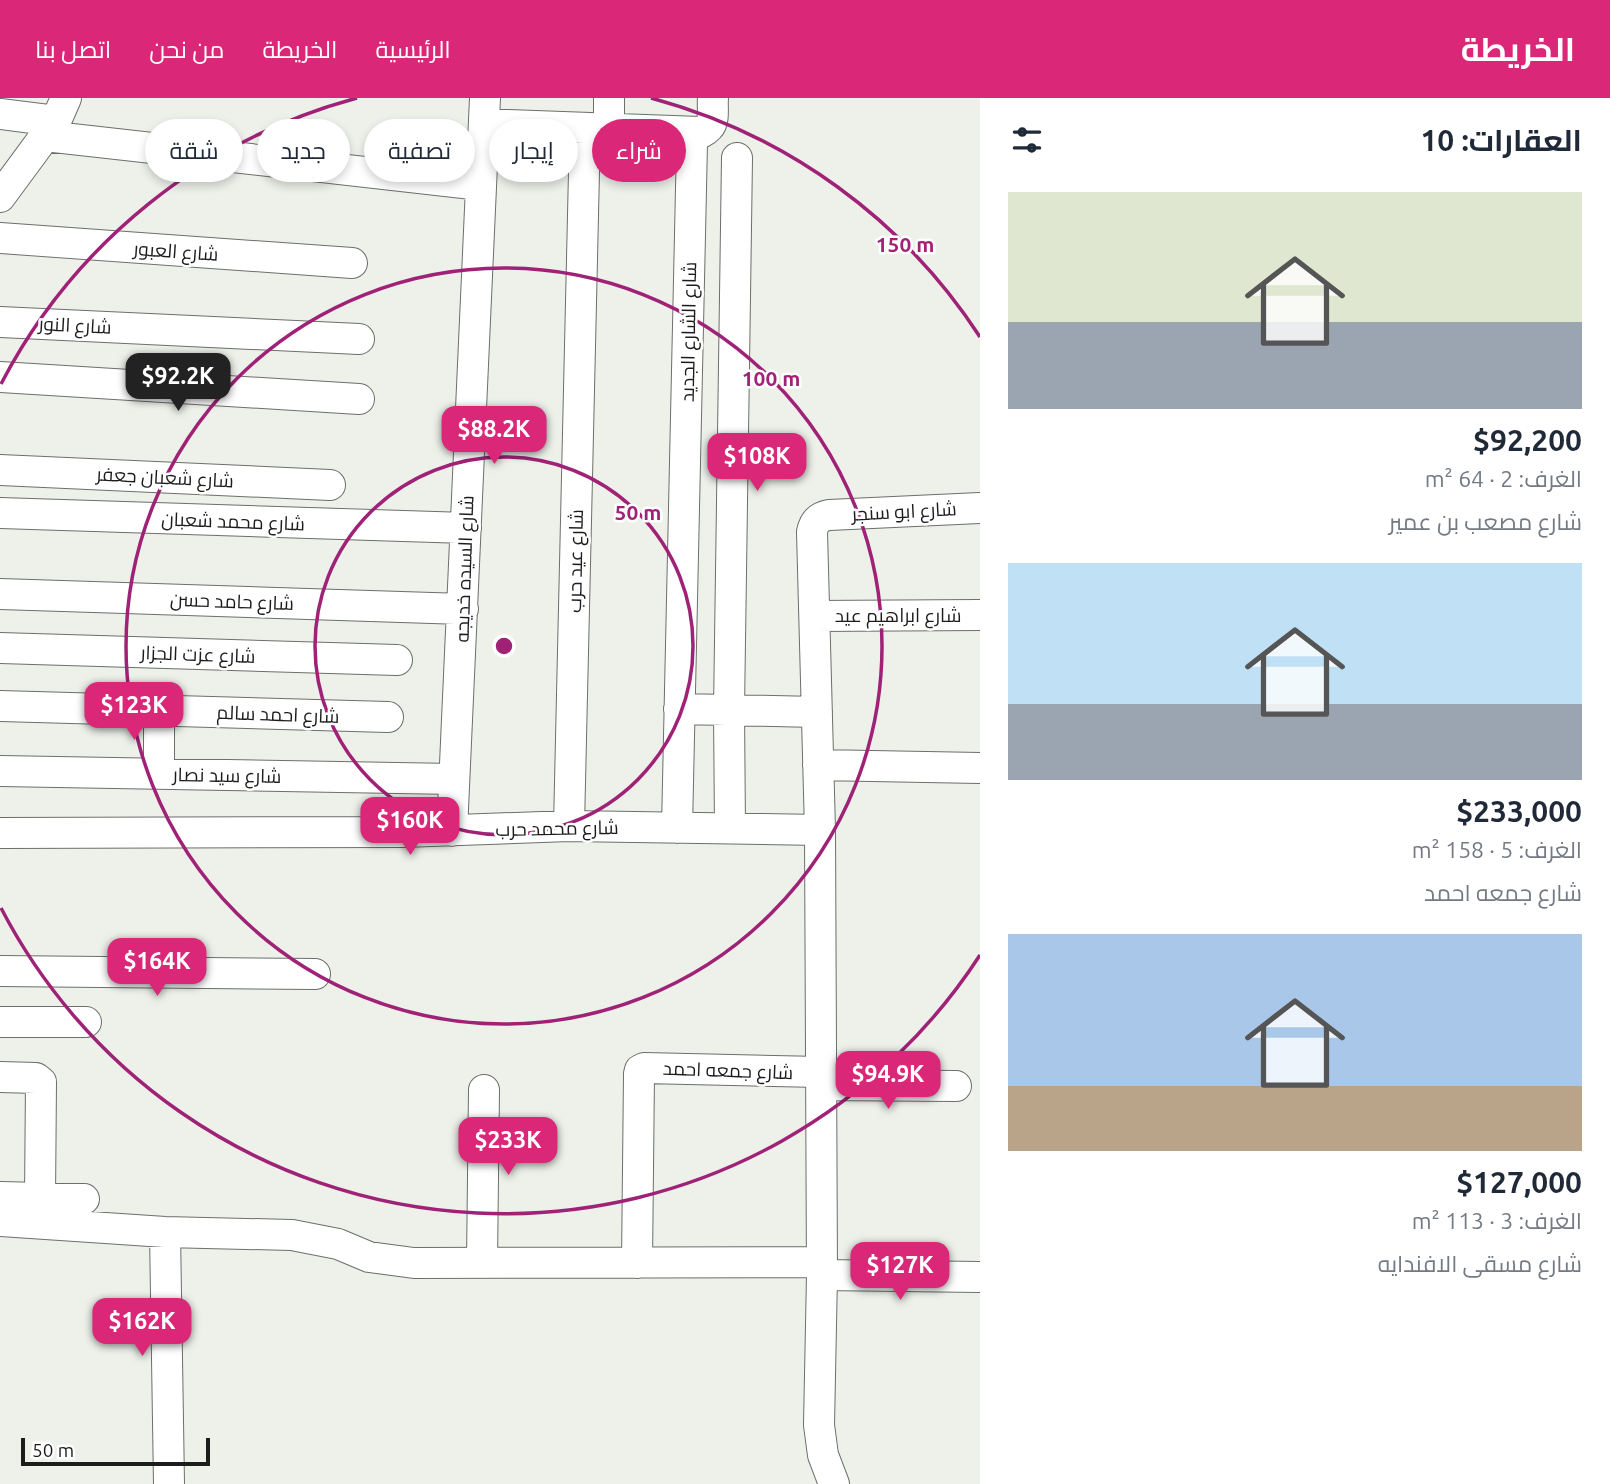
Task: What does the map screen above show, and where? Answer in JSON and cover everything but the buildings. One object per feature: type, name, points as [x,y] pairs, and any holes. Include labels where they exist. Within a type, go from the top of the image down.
[{"type":"street","name":"شارع عيد حرب","points":[[601,119],[609,98]]},
{"type":"street","name":"شارع الشارع الجديد","points":[[677,828],[692,143],[700,132],[711,124],[713,98]]},
{"type":"street","points":[[484,111],[592,127]]},
{"type":"street","name":"شارع السيده خديجه","points":[[452,831],[484,111]]},
{"type":"street","points":[[0,114],[56,118],[481,185]]},
{"type":"street","points":[[0,197],[56,118]]},
{"type":"street","points":[[686,131],[700,132]]},
{"type":"street","points":[[730,828],[729,710],[737,158]]},
{"type":"street","name":"شارع عيد حرب","points":[[569,826],[595,182]]},
{"type":"street","name":"شارع العبور","points":[[0,239],[352,263]]},
{"type":"street","name":"شارع النور","points":[[0,322],[359,339]]},
{"type":"street","points":[[0,377],[359,399]]},
{"type":"street","name":"شارع شعبان جعفر","points":[[0,470],[330,485]]},
{"type":"street","name":"شارع ابو سنجر","points":[[815,616],[812,532],[817,519],[829,515],[980,508]]},
{"type":"street","name":"شارع محمد شعبان","points":[[0,513],[466,528]]},
{"type":"street","name":"شارع حامد حسن","points":[[0,594],[463,609]]},
{"type":"street","name":"شارع ابراهيم عيد","points":[[815,616],[980,615]]},
{"type":"street","points":[[815,616],[820,830],[822,1269],[819,1425],[823,1455],[834,1484]]},
{"type":"street","name":"شارع عزت الجزار","points":[[0,648],[397,660]]},
{"type":"street","name":"شارع احمد سالم","points":[[0,706],[388,717]]},
{"type":"street","points":[[679,709],[817,712]]},
{"type":"street","points":[[159,710],[159,774]]},
{"type":"street","points":[[818,765],[980,768]]},
{"type":"street","name":"شارع سيد نصار","points":[[0,771],[454,779]]},
{"type":"street","name":"شارع محمد حرب","points":[[0,833],[452,831],[569,826],[820,830]]},
{"type":"street","points":[[0,971],[314,974]]},
{"type":"street","points":[[0,1022],[86,1023]]},
{"type":"street","name":"شارع جمعه احمد","points":[[637,1263],[640,1070],[644,1068],[821,1079]]},
{"type":"street","points":[[0,1077],[36,1078],[42,1084],[40,1198]]},
{"type":"street","points":[[821,1079],[956,1086]]},
{"type":"street","points":[[482,1263],[484,1090]]},
{"type":"street","points":[[0,1197],[85,1199]]},
{"type":"street","points":[[0,1221],[165,1232],[292,1236],[338,1244],[369,1257],[414,1263],[637,1263],[980,1278]]},
{"type":"street","points":[[165,1232],[169,1484]]}]
